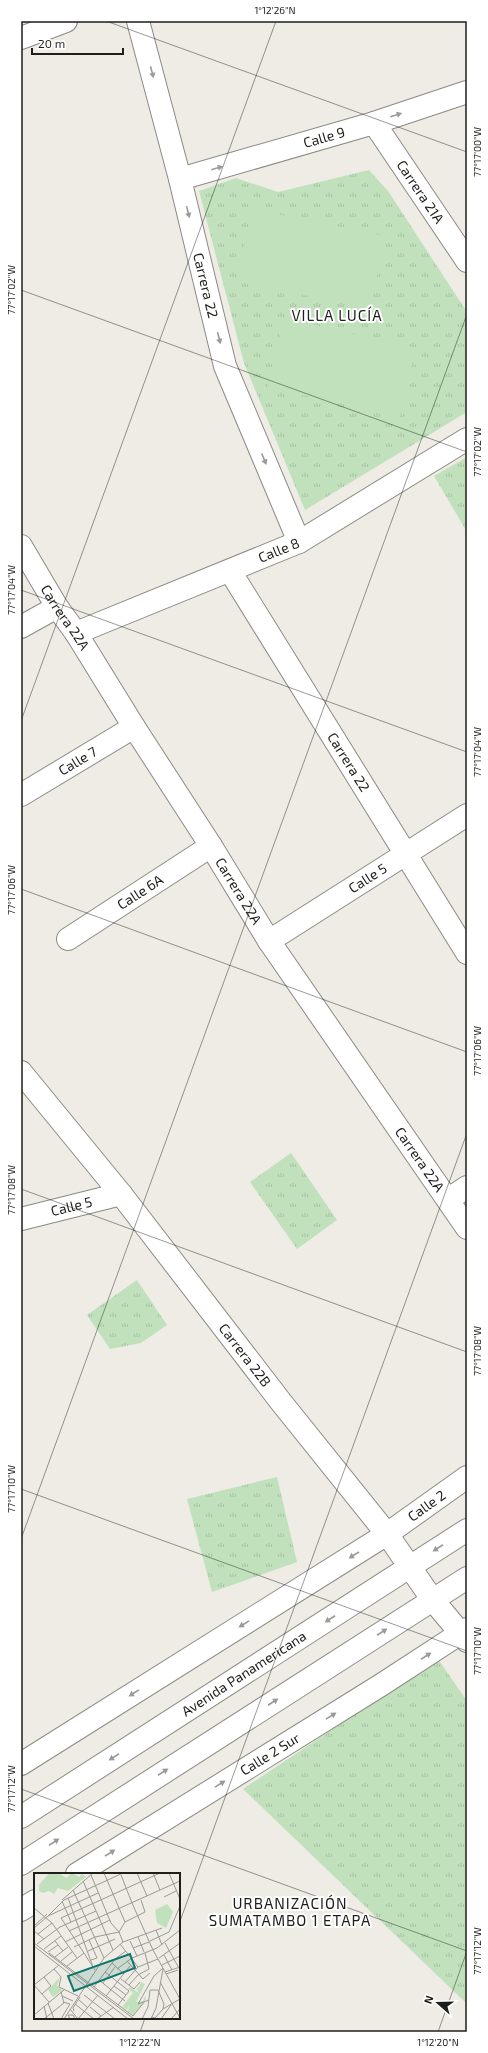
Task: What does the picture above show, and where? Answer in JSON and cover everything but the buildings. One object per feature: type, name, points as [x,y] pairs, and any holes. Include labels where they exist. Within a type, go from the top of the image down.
[{"type":"street","points":[[21,38],[66,21]]},
{"type":"street","name":"Carrera 22","points":[[138,21],[180,179],[225,366],[299,542]]},
{"type":"street","name":"Calle 9","points":[[180,179],[374,122],[467,92]]},
{"type":"street","name":"Carrera 21A","points":[[374,122],[467,261]]},
{"type":"street","name":"Calle 8","points":[[76,632],[299,542],[467,439]]},
{"type":"street","name":"Carrera 22A","points":[[21,546],[57,607],[76,632],[269,941],[449,1199],[467,1228]]},
{"type":"street","name":"Carrera 22","points":[[230,571],[467,953]]},
{"type":"street","points":[[21,627],[57,607]]},
{"type":"street","name":"Calle 7","points":[[21,795],[134,727]]},
{"type":"street","name":"Calle 5","points":[[269,941],[467,815]]},
{"type":"street","name":"Calle 6A","points":[[68,938],[211,846]]},
{"type":"street","name":"Carrera 22B","points":[[21,1072],[122,1194],[281,1402],[387,1534],[432,1599],[465,1634]]},
{"type":"street","points":[[449,1199],[467,1187]]},
{"type":"street","name":"Calle 5","points":[[21,1219],[122,1194]]},
{"type":"street","name":"Calle 2","points":[[21,1764],[387,1534],[467,1477]]},
{"type":"street","name":"Avenida Panamericana","points":[[21,1817],[467,1530]]},
{"type":"street","points":[[21,1864],[432,1599],[467,1578]]},
{"type":"street","name":"Calle 2 Sur","points":[[79,1873],[465,1634]]},
{"type":"street","points":[[21,1910],[34,1902]]},
{"type":"green space","points":[[369,170],[388,191],[467,312],[467,412],[305,510],[244,363],[199,191],[236,178],[278,192]]},
{"type":"green space","points":[[252,209],[385,236],[370,309],[237,281]]},
{"type":"green space","points":[[284,318],[415,348],[400,417],[268,387]]},
{"type":"green space","points":[[467,457],[467,532],[434,476]]},
{"type":"green space","points":[[291,1153],[337,1220],[297,1249],[250,1182]]},
{"type":"green space","points":[[137,1280],[167,1325],[141,1343],[110,1349],[87,1315]]},
{"type":"green space","points":[[277,1477],[297,1562],[212,1592],[187,1499]]},
{"type":"green space","points":[[438,1659],[467,1701],[467,2004],[243,1789]]},
{"type":"district","name":"VILLA LUCÍA","points":[[337,316]]},
{"type":"district","name":"URBANIZACIÓN SUMATAMBO 1 ETAPA","points":[[290,1912]]}]
